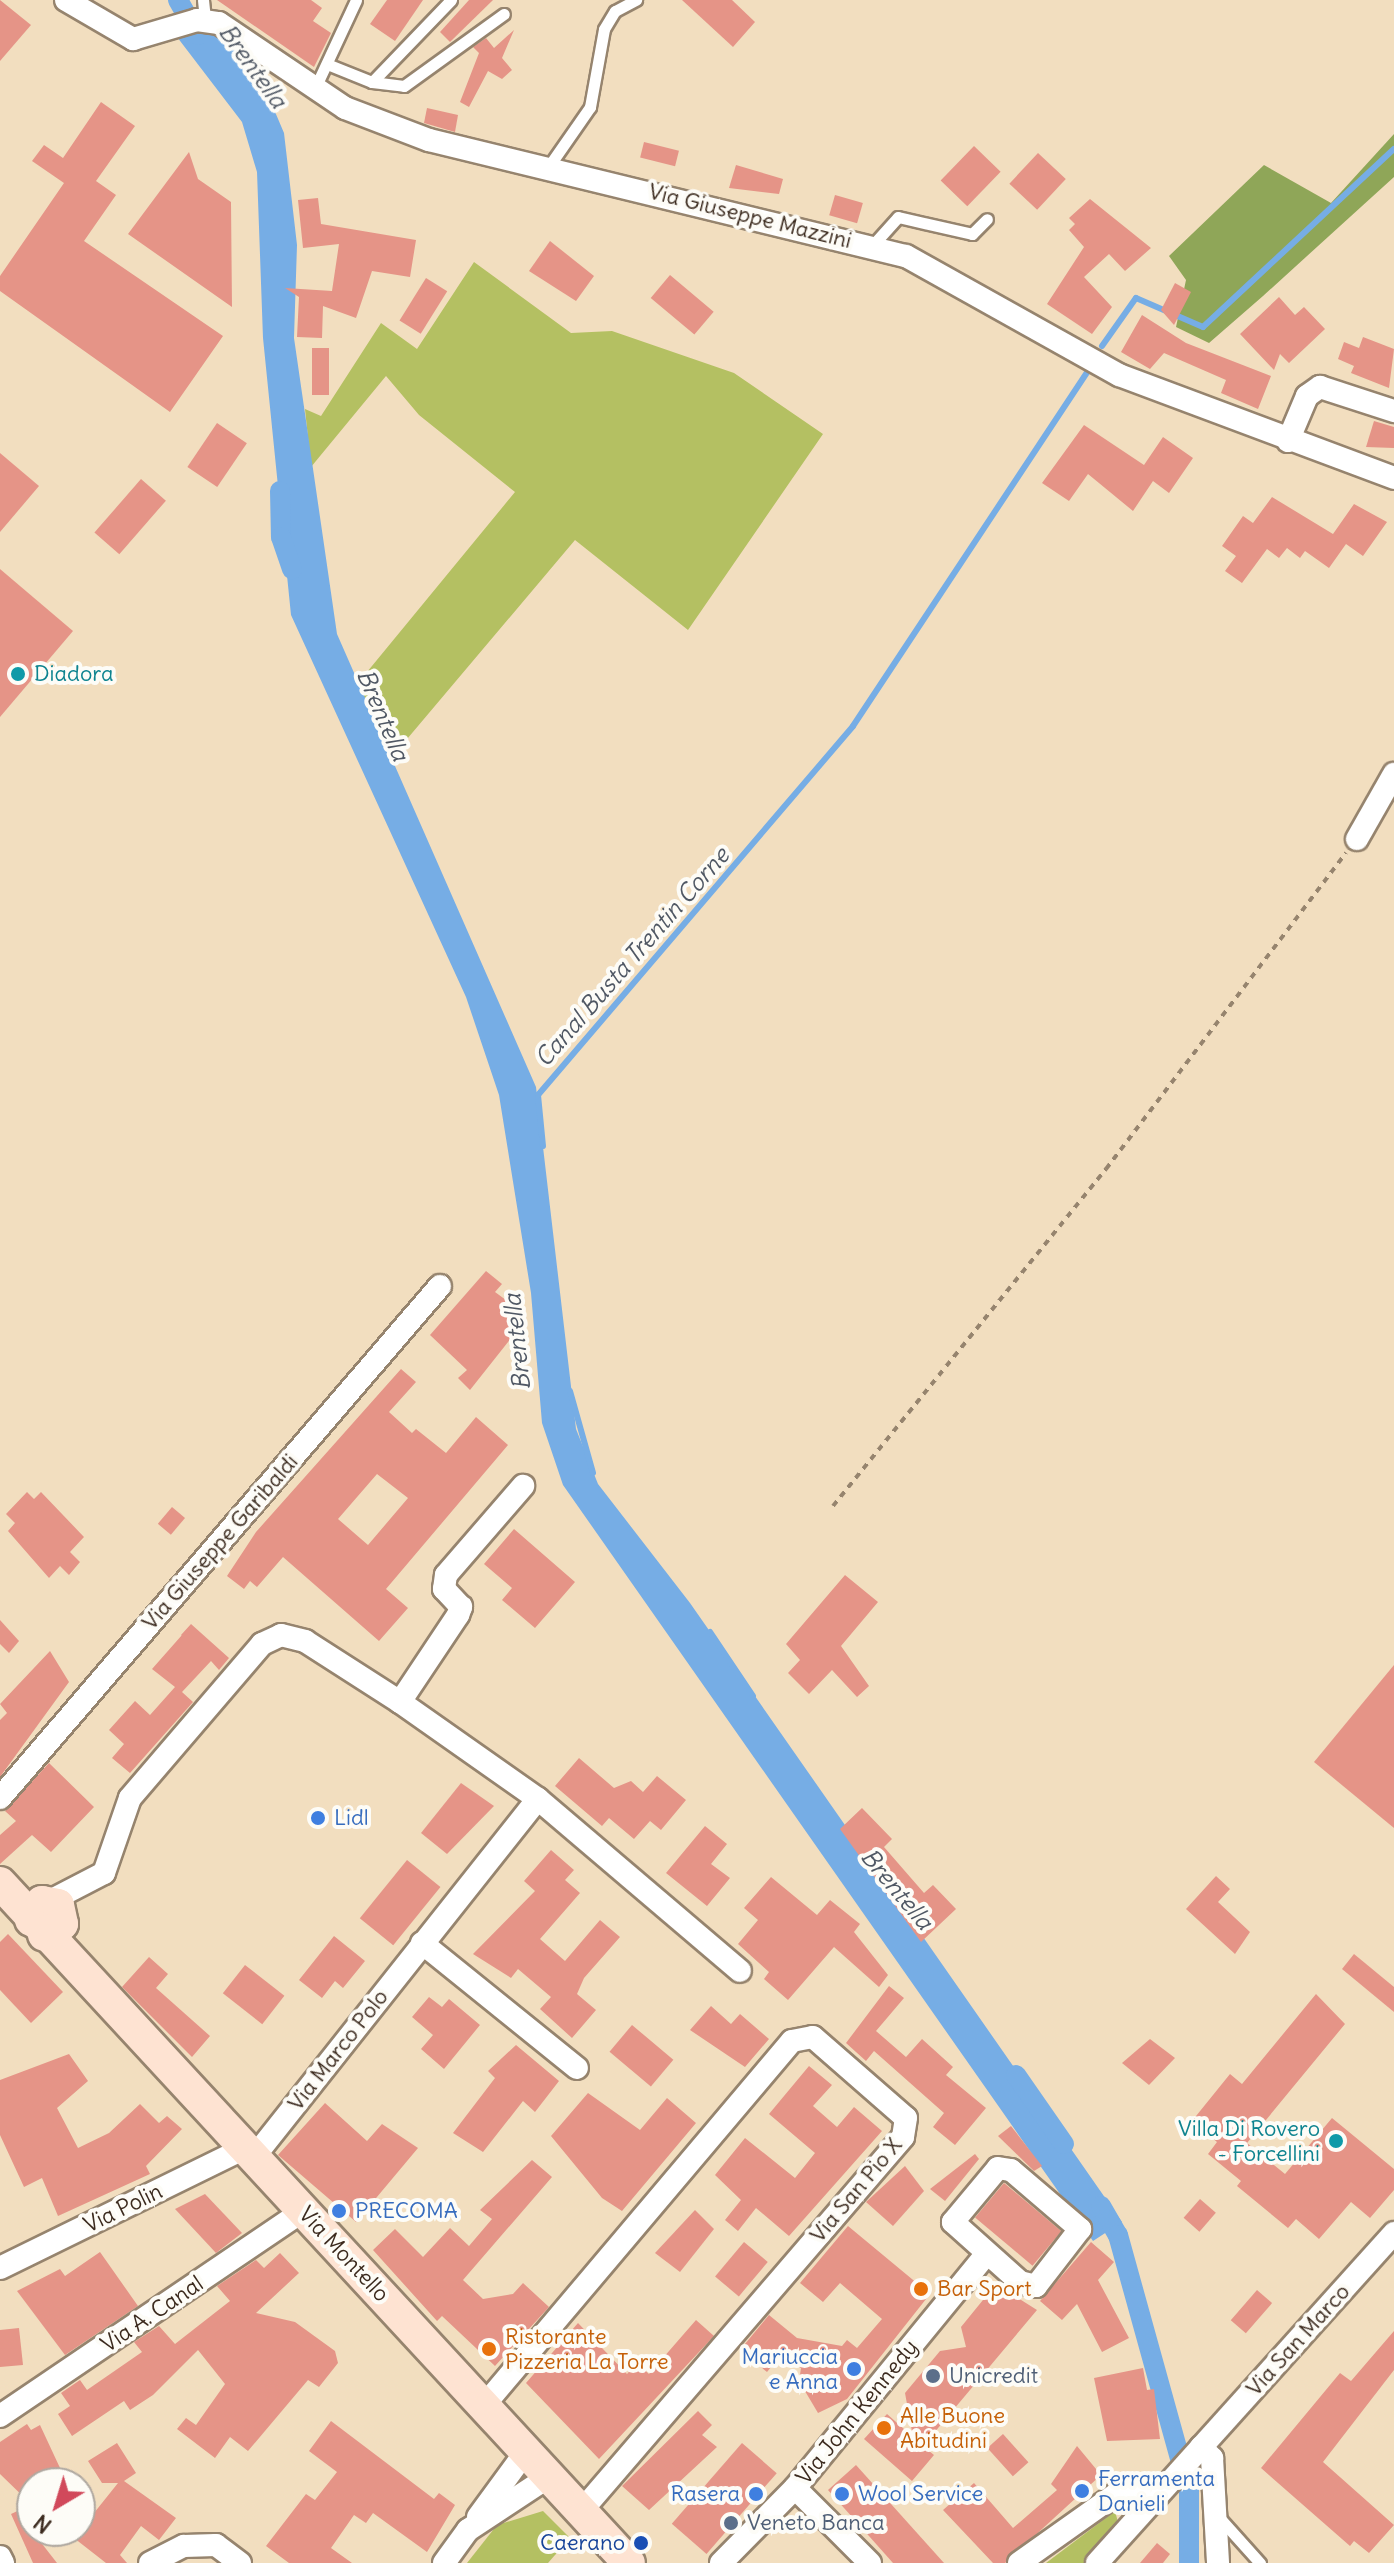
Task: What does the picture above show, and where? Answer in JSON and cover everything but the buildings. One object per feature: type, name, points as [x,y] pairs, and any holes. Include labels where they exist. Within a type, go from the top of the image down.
[{"type":"main road","name":"Via Montello","points":[[42,1914],[303,2211],[486,2403],[629,2563]]},
{"type":"street","name":"Via Giuseppe Mazzini","points":[[66,0],[117,34],[149,39],[202,13],[345,108],[429,140],[549,166],[906,256],[1119,375],[1288,441],[1394,478]]},
{"type":"street","points":[[1288,441],[1307,396],[1320,387],[1394,411]]},
{"type":"street","points":[[1357,839],[1394,774]]},
{"type":"street","name":"Via Giuseppe Garibaldi","points":[[0,1798],[440,1286]]},
{"type":"street","points":[[400,1702],[461,1607],[444,1589],[446,1575],[523,1486]]},
{"type":"street","points":[[42,1914],[104,1873],[130,1798],[262,1644],[281,1635],[305,1641],[400,1702],[538,1799],[740,1971]]},
{"type":"street","name":"Via Marco Polo","points":[[250,2152],[538,1799]]},
{"type":"street","points":[[422,1943],[577,2068]]},
{"type":"street","name":"Via San Pio X","points":[[486,2403],[792,2041],[813,2037],[906,2118],[903,2137],[582,2510]]},
{"type":"street","name":"Via Polin","points":[[0,2268],[250,2152]]},
{"type":"street","points":[[998,2168],[1011,2170],[1080,2229],[1036,2286],[986,2255],[953,2222],[998,2168]]},
{"type":"street","name":"Via A. Canal","points":[[0,2416],[303,2211]]},
{"type":"street","name":"Via San Marco","points":[[1097,2563],[1394,2233]]},
{"type":"street","name":"Via John Kennedy","points":[[721,2563],[795,2488],[986,2255]]},
{"type":"street","points":[[444,2563],[527,2450]]},
{"type":"street","points":[[1194,2456],[1212,2458],[1218,2563]]},
{"type":"street","points":[[468,2530],[550,2476]]},
{"type":"street","points":[[795,2488],[870,2563]]},
{"type":"street","points":[[1019,2563],[1115,2495],[1160,2492]]},
{"type":"street","points":[[150,2563],[184,2546],[216,2545],[240,2563]]},
{"type":"street","points":[[0,2557],[3,2563]]},
{"type":"lane","points":[[315,88],[356,0]]},
{"type":"lane","points":[[372,82],[451,0]]},
{"type":"lane","points":[[549,166],[590,107],[604,29],[615,11],[636,0]]},
{"type":"lane","points":[[327,64],[372,82],[404,86],[504,14]]},
{"type":"lane","points":[[871,247],[898,217],[972,234],[987,219]]},
{"type":"lane","points":[[1215,2514],[1260,2563]]},
{"type":"path","points":[[833,1506],[1106,1169],[1357,839]]},
{"type":"green space","points":[[1394,134],[1394,177],[1263,296],[1209,343],[1176,327],[1186,280],[1169,256],[1264,165],[1331,203]]},
{"type":"green space","points":[[474,262],[571,333],[612,331],[734,373],[823,434],[688,630],[575,540],[391,758],[358,683],[515,492],[419,415],[386,376],[311,467],[305,409],[321,416],[381,323],[417,349]]},
{"type":"green space","points":[[543,2511],[570,2538],[548,2563],[467,2563],[497,2525]]},
{"type":"green space","points":[[1115,2511],[1119,2526],[1085,2563],[1046,2563]]},
{"type":"water","points":[[187,29],[217,33],[253,60],[284,133],[297,245],[294,338],[337,634],[536,1087],[576,1429],[598,1484],[690,1603],[1122,2222],[1093,2241],[563,1485],[542,1423],[531,1293],[499,1095],[466,997],[291,615],[263,338],[257,172],[242,122],[174,33]]},
{"type":"waterway","name":"Brentella","points":[[178,0],[198,35]]},
{"type":"waterway","name":"Canal Busta Trentin Corne","points":[[1102,346],[1136,298],[1203,327],[1394,149]]},
{"type":"waterway","name":"Canal Busta Trentin Corne","points":[[543,1146],[538,1095],[853,726],[1088,371]]},
{"type":"waterway","name":"Brentella","points":[[280,491],[281,537],[292,569]]},
{"type":"waterway","name":"Canal Busta Trentin Corne","points":[[570,1391],[593,1473]]},
{"type":"waterway","name":"Canal Busta Trentin Corne","points":[[710,1632],[753,1696]]},
{"type":"waterway","name":"Brentella","points":[[1016,2075],[1064,2144]]},
{"type":"waterway","name":"Brentella","points":[[1101,2206],[1118,2235],[1189,2491],[1189,2563]]},
{"type":"place","name":"Diadora","points":[[18,674]]},
{"type":"place","name":"Lidl","points":[[318,1818]]},
{"type":"place","name":"Villa Di Rovero - Forcellini","points":[[1336,2141]]},
{"type":"place","name":"PRECOMA","points":[[339,2211]]},
{"type":"place","name":"Bar Sport","points":[[921,2289]]},
{"type":"place","name":"Ristorante Pizzeria La Torre","points":[[489,2349]]},
{"type":"place","name":"Mariuccia e Anna","points":[[854,2369]]},
{"type":"place","name":"Unicredit","points":[[933,2376]]},
{"type":"place","name":"Alle Buone Abitudini","points":[[884,2428]]},
{"type":"place","name":"Ferramenta Danieli","points":[[1082,2491]]},
{"type":"place","name":"Rasera","points":[[756,2494]]},
{"type":"place","name":"Wool Service","points":[[842,2494]]},
{"type":"place","name":"Veneto Banca","points":[[731,2523]]},
{"type":"place","name":"Caerano","points":[[641,2543]]}]
